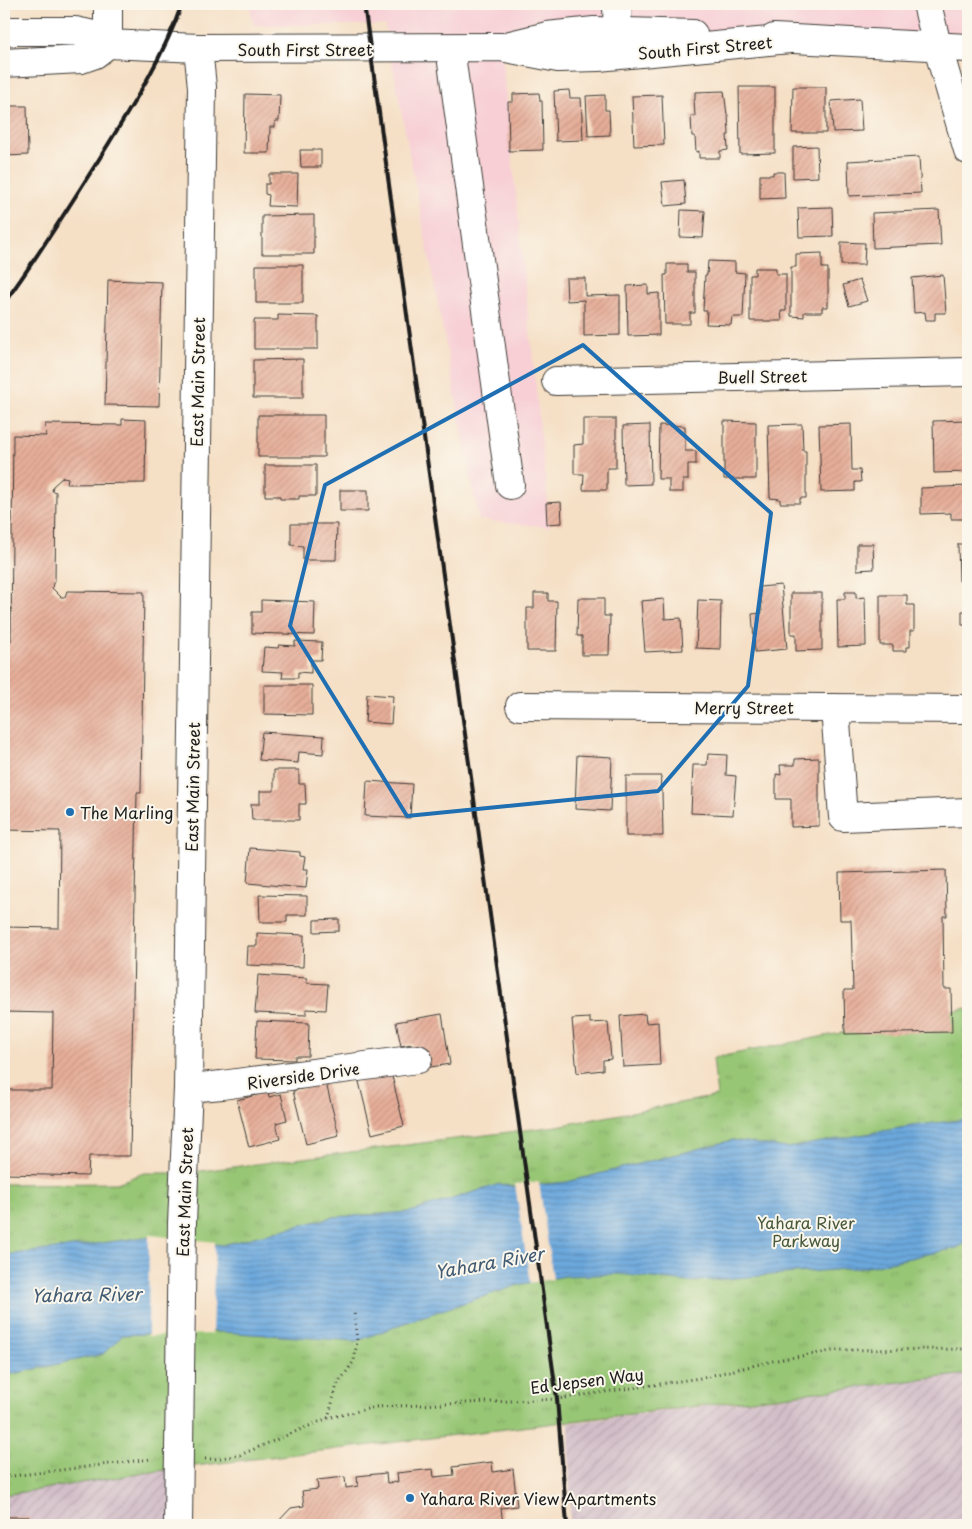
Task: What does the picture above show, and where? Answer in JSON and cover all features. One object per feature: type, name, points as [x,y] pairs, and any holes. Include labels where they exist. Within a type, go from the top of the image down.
[{"type":"street","points":[[4,63],[81,59],[94,54],[108,44],[108,4]]},
{"type":"street","points":[[616,4],[617,43]]},
{"type":"street","points":[[927,4],[968,150]]},
{"type":"street","name":"South First Street","points":[[4,32],[80,32],[108,44],[198,48],[501,47],[547,36],[594,31],[617,43],[790,40],[938,45],[968,48]]},
{"type":"street","name":"East Main Street","points":[[178,1525],[182,1223],[188,1088],[202,87],[198,48]]},
{"type":"street","points":[[450,48],[510,485]]},
{"type":"street","name":"Buell Street","points":[[556,381],[968,372]]},
{"type":"street","name":"Merry Street","points":[[520,706],[968,708]]},
{"type":"street","points":[[835,708],[843,817],[968,812]]},
{"type":"street","name":"Riverside Drive","points":[[188,1088],[418,1059]]},
{"type":"path","points":[[328,1418],[337,1385],[354,1361],[356,1341],[354,1311]]},
{"type":"path","name":"Ed Jepsen Way","points":[[214,1459],[240,1455],[328,1418],[376,1407],[557,1398],[700,1378],[777,1360],[838,1350],[968,1349]]},
{"type":"path","points":[[4,1477],[144,1460]]},
{"type":"highlighted area","points":[[583,345],[771,513],[748,686],[658,791],[407,816],[290,626],[325,485]]},
{"type":"shaded area","points":[[250,4],[968,4],[968,48],[501,47],[550,527],[479,520],[385,25],[253,25]]},
{"type":"shaded area","points":[[968,1374],[968,1525],[570,1525],[569,1423]]},
{"type":"shaded area","points":[[178,1468],[178,1525],[4,1525],[4,1495]]},
{"type":"green space","name":"Yahara River Parkway","points":[[968,1008],[968,1374],[178,1468],[4,1495],[4,1184],[117,1183],[144,1173],[185,1173],[557,1126],[717,1096],[713,1058]]},
{"type":"water","name":"Yahara River","points":[[968,1119],[968,1242],[957,1248],[867,1267],[688,1282],[619,1274],[565,1276],[522,1284],[421,1317],[357,1341],[206,1331],[123,1335],[103,1354],[4,1376],[4,1255],[144,1237],[223,1245],[333,1217],[410,1212],[500,1184],[514,1187],[567,1182],[733,1140],[787,1148],[911,1126]]},
{"type":"pier","points":[[539,1182],[553,1279],[530,1283],[515,1184]]},
{"type":"pier","points":[[149,1235],[215,1242],[212,1334],[148,1336]]},
{"type":"building","points":[[739,87],[775,87],[775,153],[740,154]]},
{"type":"building","points":[[793,87],[826,87],[826,133],[792,133]]},
{"type":"building","points":[[569,90],[570,98],[581,98],[583,140],[556,141],[554,91]]},
{"type":"building","points":[[724,91],[728,115],[728,150],[720,151],[720,158],[699,158],[699,151],[696,152],[695,136],[692,136],[691,116],[695,116],[695,92]]},
{"type":"building","points":[[539,93],[540,101],[542,101],[543,150],[509,151],[508,102],[513,102],[513,94]]},
{"type":"building","points":[[245,94],[280,95],[279,121],[275,121],[275,127],[270,127],[269,153],[244,153]]},
{"type":"building","points":[[605,95],[605,110],[609,110],[610,135],[588,136],[586,96]]},
{"type":"building","points":[[662,95],[664,145],[634,146],[632,96]]},
{"type":"building","points":[[860,99],[862,131],[833,132],[831,101]]},
{"type":"building","points":[[4,106],[27,106],[28,155],[4,156]]},
{"type":"building","points":[[817,146],[818,177],[793,178],[793,147]]},
{"type":"building","points":[[300,150],[321,150],[321,167],[301,167]]},
{"type":"building","points":[[919,157],[921,193],[849,196],[848,161]]},
{"type":"building","points":[[773,172],[784,172],[785,198],[760,199],[760,175],[773,175]]},
{"type":"building","points":[[269,174],[298,174],[297,207],[268,206],[269,195],[265,194],[265,184],[269,184]]},
{"type":"building","points":[[684,180],[686,204],[665,206],[662,182]]},
{"type":"building","points":[[832,207],[833,236],[799,237],[798,208]]},
{"type":"building","points":[[681,210],[705,211],[703,238],[680,237]]},
{"type":"building","points":[[939,210],[941,245],[873,248],[872,213]]},
{"type":"building","points":[[314,215],[314,254],[262,254],[262,216]]},
{"type":"building","points":[[841,242],[865,243],[864,265],[841,265]]},
{"type":"building","points":[[822,253],[822,268],[828,268],[828,307],[822,307],[822,312],[804,312],[804,317],[791,316],[791,267],[796,267],[796,254]]},
{"type":"building","points":[[708,261],[735,262],[735,272],[745,273],[743,317],[732,317],[731,325],[706,324],[707,311],[703,311],[705,275],[707,275]]},
{"type":"building","points":[[667,264],[687,264],[687,272],[695,272],[695,313],[690,313],[690,324],[665,324],[664,275],[667,275]]},
{"type":"building","points":[[256,265],[303,265],[303,303],[256,303]]},
{"type":"building","points":[[755,268],[776,268],[776,274],[786,274],[786,311],[781,311],[782,321],[750,321],[750,275],[755,275]]},
{"type":"building","points":[[943,275],[946,313],[935,313],[935,320],[926,320],[925,312],[914,313],[912,278]]},
{"type":"building","points":[[566,278],[585,278],[585,296],[620,295],[620,335],[584,336],[584,300],[567,301]]},
{"type":"building","points":[[108,280],[162,282],[159,406],[105,405]]},
{"type":"building","points":[[860,280],[867,301],[849,306],[843,285]]},
{"type":"building","points":[[648,285],[648,294],[659,293],[659,335],[628,336],[627,286]]},
{"type":"building","points":[[278,315],[318,316],[318,349],[254,349],[254,320],[278,320]]},
{"type":"building","points":[[303,359],[303,398],[253,398],[253,360]]},
{"type":"building","points":[[258,415],[324,415],[324,457],[258,457]]},
{"type":"building","name":"The Marling","points":[[122,419],[146,420],[145,483],[67,484],[68,478],[63,477],[53,486],[52,491],[56,492],[55,582],[52,588],[61,597],[65,597],[67,591],[144,592],[141,793],[137,793],[130,1156],[89,1156],[88,1176],[4,1174],[4,1090],[52,1090],[53,1013],[4,1012],[4,927],[59,928],[60,831],[4,830],[4,641],[11,641],[13,435],[46,436],[45,424],[122,425]]},
{"type":"building","points":[[583,419],[616,419],[616,468],[607,468],[607,490],[583,490],[584,474],[574,474],[574,445],[583,444]]},
{"type":"building","points":[[968,420],[968,472],[934,473],[933,421]]},
{"type":"building","points":[[724,421],[756,422],[756,479],[724,479]]},
{"type":"building","points":[[802,424],[803,451],[806,451],[806,498],[800,498],[800,503],[780,503],[780,499],[770,498],[768,425]]},
{"type":"building","points":[[851,424],[852,470],[860,470],[861,482],[855,482],[855,491],[821,492],[819,425]]},
{"type":"building","points":[[650,425],[651,484],[624,485],[623,426]]},
{"type":"building","points":[[659,425],[685,426],[685,451],[696,451],[696,464],[688,464],[688,480],[683,480],[683,492],[669,492],[669,479],[658,479]]},
{"type":"building","points":[[265,465],[316,465],[316,496],[299,496],[299,499],[280,499],[280,496],[265,496]]},
{"type":"building","points":[[968,486],[968,519],[951,519],[951,513],[921,514],[921,488]]},
{"type":"building","points":[[340,490],[368,490],[368,511],[340,511]]},
{"type":"building","points":[[561,502],[562,523],[547,524],[546,503]]},
{"type":"building","points":[[291,524],[337,524],[336,560],[303,560],[303,546],[291,545]]},
{"type":"building","points":[[857,544],[873,544],[874,569],[857,570]]},
{"type":"building","points":[[958,544],[968,544],[968,580],[959,581]]},
{"type":"building","points":[[781,585],[787,649],[755,652],[752,614],[762,613],[760,587]]},
{"type":"building","points":[[845,592],[856,592],[856,598],[865,597],[866,646],[838,647],[837,599],[845,599]]},
{"type":"building","points":[[534,593],[548,593],[548,601],[557,601],[556,651],[527,651],[527,608],[534,608]]},
{"type":"building","points":[[791,593],[822,593],[822,650],[796,651],[796,634],[791,634]]},
{"type":"building","points":[[880,595],[907,595],[907,605],[914,605],[914,631],[910,631],[910,647],[906,647],[906,651],[893,651],[893,645],[880,645]]},
{"type":"building","points":[[578,598],[604,598],[604,616],[610,616],[609,655],[582,655],[582,636],[577,636]]},
{"type":"building","points":[[664,599],[665,619],[681,618],[683,650],[645,652],[641,601]]},
{"type":"building","points":[[261,600],[315,602],[314,635],[252,633],[252,612],[261,612]]},
{"type":"building","points":[[698,600],[721,601],[720,649],[696,648]]},
{"type":"building","points":[[962,611],[968,611],[968,625],[962,625]]},
{"type":"building","points":[[295,641],[322,642],[321,660],[311,660],[311,673],[298,672],[298,678],[282,678],[283,672],[262,671],[264,647],[278,648],[279,645],[295,646]]},
{"type":"building","points":[[264,685],[312,685],[312,715],[264,714]]},
{"type":"building","points":[[367,694],[393,696],[391,724],[365,722]]},
{"type":"building","points":[[262,732],[324,736],[323,754],[299,752],[298,763],[259,760]]},
{"type":"building","points":[[708,754],[727,755],[726,775],[736,776],[733,815],[691,813],[693,765],[707,765]]},
{"type":"building","points":[[577,755],[612,757],[610,811],[575,809]]},
{"type":"building","points":[[819,758],[819,826],[791,827],[791,799],[776,799],[776,774],[781,775],[780,765],[795,765],[795,759]]},
{"type":"building","points":[[274,770],[299,770],[299,784],[305,784],[306,804],[299,804],[299,820],[252,820],[251,804],[260,804],[260,791],[274,791]]},
{"type":"building","points":[[626,776],[661,776],[663,836],[626,836]]},
{"type":"building","points":[[367,781],[412,784],[410,818],[365,816]]},
{"type":"building","points":[[250,848],[300,852],[300,856],[305,857],[303,869],[308,869],[306,888],[247,883]]},
{"type":"building","points":[[946,870],[947,916],[943,916],[944,989],[951,989],[952,1032],[845,1034],[844,990],[853,990],[851,920],[840,920],[839,873]]},
{"type":"building","points":[[259,895],[307,896],[307,915],[287,915],[287,922],[260,922]]},
{"type":"building","points":[[339,919],[339,931],[314,932],[314,920]]},
{"type":"building","points":[[257,933],[304,935],[303,967],[247,965],[248,946],[257,946]]},
{"type":"building","points":[[258,975],[307,978],[306,983],[328,984],[326,1010],[306,1009],[306,1015],[255,1013]]},
{"type":"building","points":[[442,1014],[450,1064],[424,1068],[419,1046],[413,1047],[412,1044],[401,1046],[396,1022]]},
{"type":"building","points":[[645,1014],[646,1023],[658,1022],[660,1065],[623,1067],[620,1016]]},
{"type":"building","points":[[590,1018],[590,1023],[608,1022],[611,1059],[603,1060],[603,1070],[577,1073],[572,1019]]},
{"type":"building","points":[[257,1021],[309,1023],[308,1056],[295,1056],[295,1060],[255,1059]]},
{"type":"building","points":[[391,1072],[404,1126],[372,1134],[358,1078]]},
{"type":"building","points":[[326,1083],[339,1136],[306,1144],[293,1091]]},
{"type":"building","points":[[268,1092],[269,1097],[281,1094],[287,1120],[276,1123],[280,1139],[249,1147],[237,1100]]},
{"type":"building","name":"Yahara River View Apartments","points":[[492,1462],[493,1472],[513,1469],[517,1506],[501,1508],[503,1525],[275,1525],[291,1508],[304,1506],[302,1491],[318,1489],[317,1480],[345,1477],[346,1488],[358,1486],[357,1476],[386,1473],[387,1483],[398,1482],[397,1473],[433,1469],[434,1477],[454,1475],[453,1467]]},
{"type":"building","points":[[4,1517],[29,1517],[29,1525],[4,1525]]},
{"type":"railway","points":[[4,303],[51,234],[132,106],[165,46],[182,4]]},
{"type":"railway","points":[[364,4],[557,1399],[567,1525]]},
{"type":"place","name":"The Marling","points":[[70,812]]},
{"type":"place","name":"Yahara River View Apartments","points":[[410,1498]]}]
